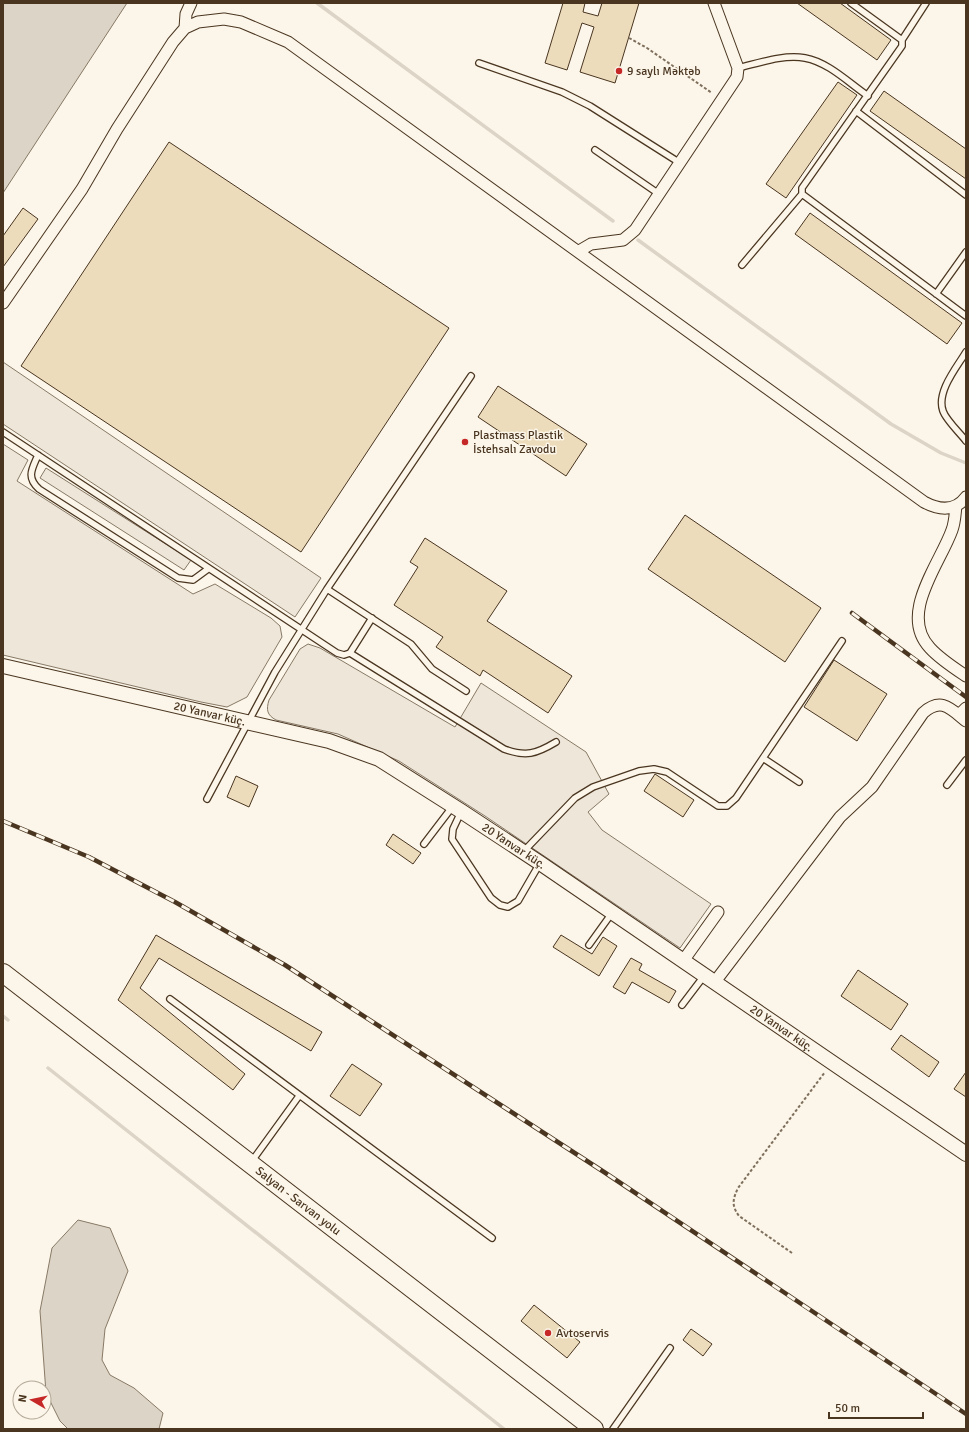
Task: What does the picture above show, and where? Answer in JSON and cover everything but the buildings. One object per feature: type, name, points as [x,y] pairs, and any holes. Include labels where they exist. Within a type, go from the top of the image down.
[{"type":"main road","name":"Salyan - Sarvan yolu","points":[[3,973],[594,1429]]},
{"type":"street","points":[[185,28],[186,14],[191,3]]},
{"type":"street","points":[[579,251],[592,244],[623,240],[635,230],[737,77],[738,68],[714,3]]},
{"type":"street","points":[[3,303],[82,189],[117,129],[174,42],[185,28],[198,22],[224,19],[240,22],[288,42],[924,502],[935,508],[945,509],[956,506],[966,497]]},
{"type":"street","points":[[956,506],[952,530],[924,589],[918,620],[924,640],[930,649],[966,676]]},
{"type":"street","name":"20 Yanvar küç.","points":[[3,666],[352,748],[378,759],[540,863],[966,1154]]},
{"type":"street","points":[[709,979],[840,817],[872,787],[923,713],[932,705],[940,704],[964,715]]},
{"type":"street","points":[[683,961],[718,912]]},
{"type":"lane","points":[[851,3],[902,40]]},
{"type":"lane","points":[[742,265],[802,194],[802,188],[899,52],[902,46],[902,40],[926,3]]},
{"type":"lane","points":[[738,68],[789,58],[805,58],[821,63],[868,96]]},
{"type":"lane","points":[[479,63],[562,92],[576,99],[680,163]]},
{"type":"lane","points":[[856,112],[966,195]]},
{"type":"lane","points":[[595,150],[659,194]]},
{"type":"lane","points":[[802,194],[966,316]]},
{"type":"lane","points":[[936,294],[966,252]]},
{"type":"lane","points":[[966,352],[944,389],[942,401],[943,412],[966,441]]},
{"type":"lane","points":[[207,799],[274,672],[327,589],[470,376]]},
{"type":"lane","points":[[3,432],[337,653],[344,656],[350,653],[372,618]]},
{"type":"lane","points":[[38,455],[31,473],[32,483],[39,489],[178,578],[192,580],[208,569]]},
{"type":"lane","points":[[327,589],[411,644],[432,669],[440,676],[466,691]]},
{"type":"lane","points":[[523,852],[575,798],[592,787],[639,771],[654,769],[667,772],[718,806],[727,806],[736,798],[842,641]]},
{"type":"lane","points":[[350,653],[504,750],[518,754],[532,754],[543,750],[556,742]]},
{"type":"lane","points":[[763,758],[799,782]]},
{"type":"lane","points":[[947,785],[966,760]]},
{"type":"lane","points":[[424,844],[457,809]]},
{"type":"lane","points":[[457,809],[452,839],[490,898],[500,905],[508,907],[518,901],[540,863]]},
{"type":"lane","points":[[589,945],[612,912]]},
{"type":"lane","points":[[682,1005],[709,979]]},
{"type":"lane","points":[[170,999],[492,1238]]},
{"type":"lane","points":[[250,1163],[299,1096]]},
{"type":"lane","points":[[614,1429],[670,1348]]},
{"type":"path","points":[[629,38],[647,48],[723,100]]},
{"type":"path","points":[[792,1253],[739,1216],[733,1208],[732,1200],[738,1188],[831,1063]]},
{"type":"shaded area","points":[[3,3],[127,3],[3,193]]},
{"type":"shaded area","points":[[3,362],[321,578],[295,617],[3,424]]},
{"type":"shaded area","points":[[3,444],[28,460],[17,481],[193,594],[215,584],[271,618],[280,626],[282,637],[247,697],[227,707],[3,655]]},
{"type":"shaded area","points":[[46,468],[191,560],[184,570],[40,478]]},
{"type":"shaded area","points":[[308,644],[320,648],[455,727],[481,683],[586,752],[609,794],[588,812],[602,830],[711,904],[680,948],[485,816],[399,761],[338,734],[276,720],[273,718],[268,712],[269,700],[300,649]]},
{"type":"shaded area","points":[[78,1220],[110,1228],[128,1271],[105,1329],[102,1360],[110,1375],[134,1388],[163,1413],[159,1429],[68,1429],[60,1421],[52,1405],[52,1380],[45,1380],[40,1311],[52,1248]]},
{"type":"waterway","points":[[317,3],[613,221]]},
{"type":"waterway","points":[[638,240],[891,424],[941,453],[966,463]]},
{"type":"waterway","points":[[3,1016],[8,1020]]},
{"type":"waterway","points":[[48,1068],[504,1429]]},
{"type":"railway","points":[[852,613],[966,697]]},
{"type":"railway","points":[[3,821],[89,857],[175,902],[285,965],[604,1172],[966,1414]]},
{"type":"place","name":"9 saylı Məktəb","points":[[619,71]]},
{"type":"place","name":"Plastmass Plastik İstehsalı Zavodu","points":[[465,442]]},
{"type":"place","name":"Avtoservis","points":[[548,1333]]}]
